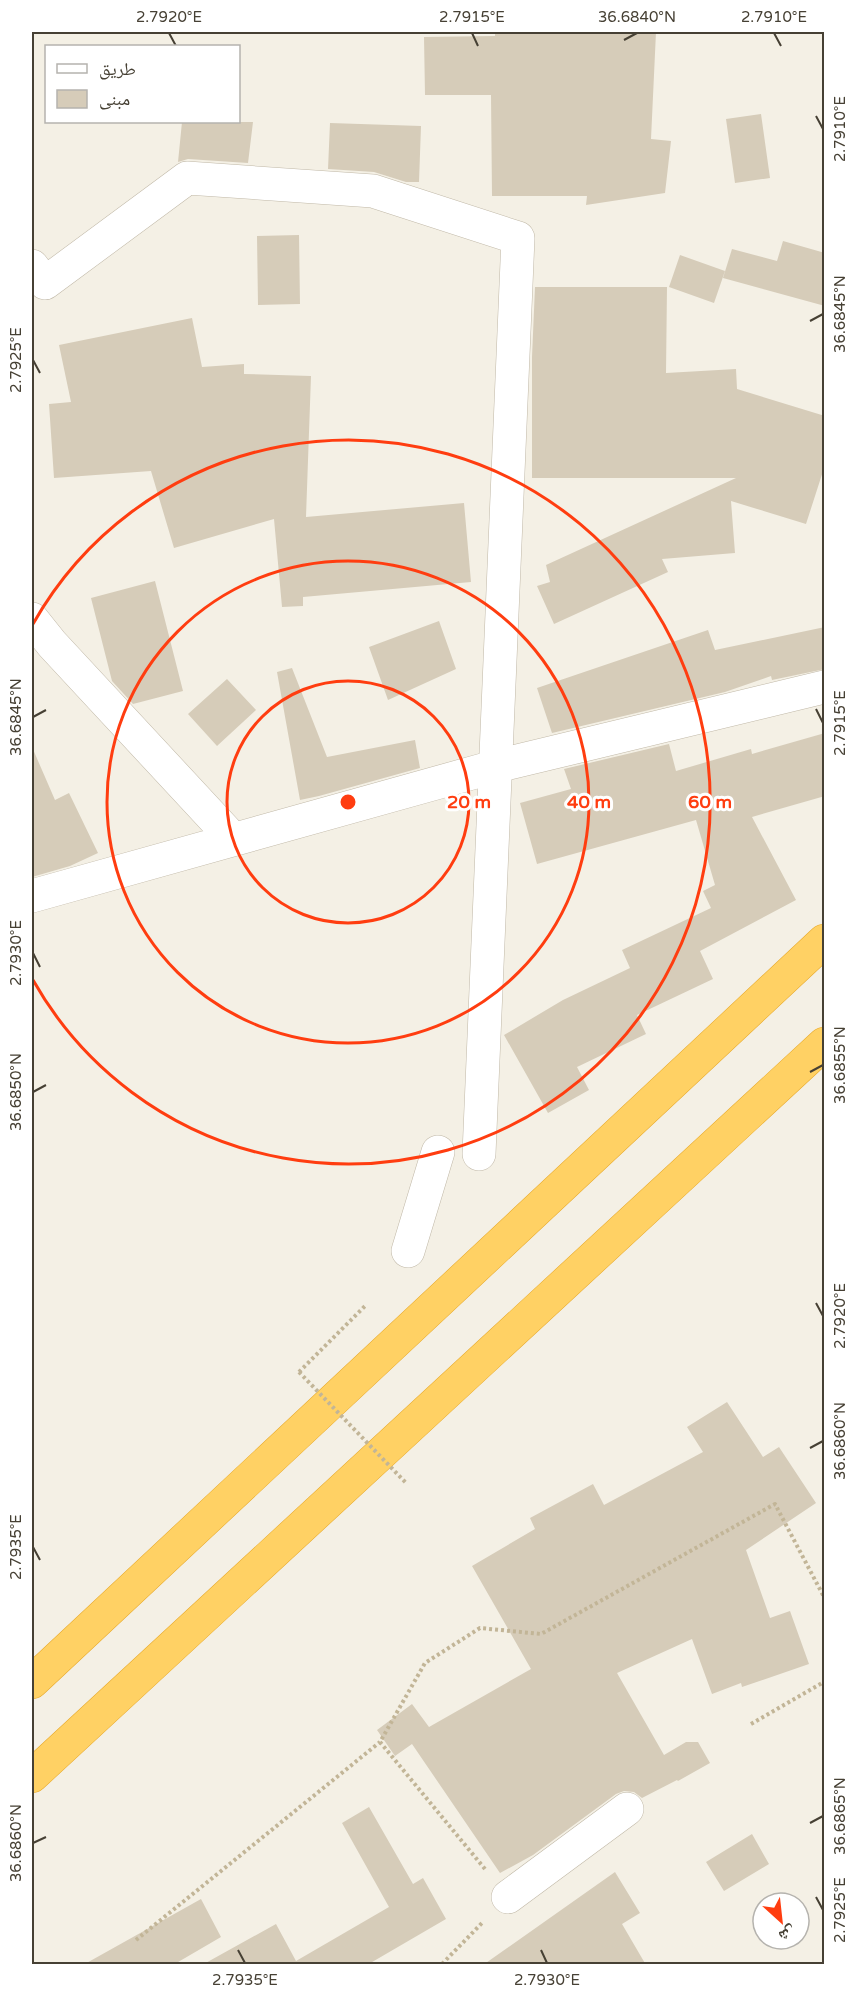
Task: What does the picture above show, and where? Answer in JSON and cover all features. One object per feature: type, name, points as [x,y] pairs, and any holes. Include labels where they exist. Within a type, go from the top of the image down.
[{"type":"highway","points":[[32,1682],[825,941]]},
{"type":"highway","points":[[32,1776],[825,1044]]},
{"type":"street","points":[[32,266],[45,283],[187,178],[374,191],[518,238],[479,1154]]},
{"type":"street","points":[[32,619],[52,644],[233,839]]},
{"type":"street","points":[[32,896],[497,766],[825,687]]},
{"type":"street","points":[[408,1251],[438,1152]]},
{"type":"street","points":[[508,1896],[627,1809]]},
{"type":"path","points":[[365,1306],[299,1372],[407,1485]]},
{"type":"path","points":[[136,1940],[380,1742],[425,1663],[480,1628],[541,1634],[775,1504],[825,1597]]},
{"type":"path","points":[[751,1724],[825,1682]]},
{"type":"path","points":[[380,1742],[508,1896],[442,1965]]},
{"type":"building","points":[[495,32],[656,32],[651,139],[671,141],[665,193],[586,205],[587,196],[492,196],[491,95],[425,95],[424,37],[495,36]]},
{"type":"building","points":[[761,114],[770,178],[735,183],[726,119]]},
{"type":"building","points":[[253,122],[248,163],[188,159],[178,162],[182,123]]},
{"type":"building","points":[[330,123],[421,126],[419,182],[406,182],[374,172],[328,169]]},
{"type":"building","points":[[299,235],[300,304],[258,305],[257,236]]},
{"type":"building","points":[[783,241],[825,253],[825,306],[723,278],[732,249],[777,261]]},
{"type":"building","points":[[680,255],[725,271],[714,303],[669,287]]},
{"type":"building","points":[[535,287],[667,287],[666,373],[736,369],[737,389],[825,416],[825,465],[806,524],[731,501],[735,553],[662,559],[668,572],[554,624],[537,586],[550,582],[546,565],[736,478],[532,478],[532,357]]},
{"type":"building","points":[[192,318],[202,367],[244,364],[244,374],[311,376],[306,517],[464,503],[471,582],[303,597],[303,606],[282,607],[274,519],[174,548],[151,471],[54,478],[49,404],[71,402],[59,345]]},
{"type":"building","points":[[155,581],[183,691],[133,704],[112,681],[91,598]]},
{"type":"building","points":[[439,621],[456,669],[388,700],[369,647]]},
{"type":"building","points":[[825,627],[825,669],[772,680],[771,676],[725,692],[552,733],[537,688],[708,630],[715,650]]},
{"type":"building","points":[[292,668],[327,757],[415,740],[420,768],[300,800],[277,672]]},
{"type":"building","points":[[227,679],[256,710],[217,746],[188,714]]},
{"type":"building","points":[[825,733],[825,796],[752,817],[796,900],[700,951],[713,979],[637,1015],[646,1034],[577,1067],[589,1090],[548,1113],[504,1035],[563,1000],[630,968],[622,950],[711,908],[703,891],[715,885],[696,820],[537,864],[520,803],[571,789],[564,769],[669,744],[676,771],[751,749],[752,754]]},
{"type":"building","points":[[32,747],[55,800],[69,793],[98,853],[70,866],[32,877]]},
{"type":"building","points":[[727,1402],[763,1457],[779,1447],[816,1503],[746,1550],[770,1618],[790,1611],[809,1664],[742,1687],[741,1683],[712,1694],[692,1639],[617,1673],[664,1755],[686,1742],[698,1742],[710,1763],[642,1798],[634,1792],[624,1791],[616,1794],[533,1855],[500,1873],[412,1744],[395,1756],[377,1730],[412,1704],[429,1727],[531,1669],[472,1566],[535,1529],[530,1518],[593,1484],[604,1505],[703,1452],[687,1427]]},
{"type":"building","points":[[369,1807],[413,1884],[423,1878],[446,1919],[367,1965],[202,1965],[276,1924],[296,1961],[389,1907],[342,1823]]},
{"type":"building","points":[[752,1834],[769,1864],[724,1891],[706,1862]]},
{"type":"building","points":[[615,1872],[640,1913],[622,1924],[646,1965],[483,1965]]},
{"type":"building","points":[[201,1899],[221,1937],[173,1965],[83,1965]]}]
